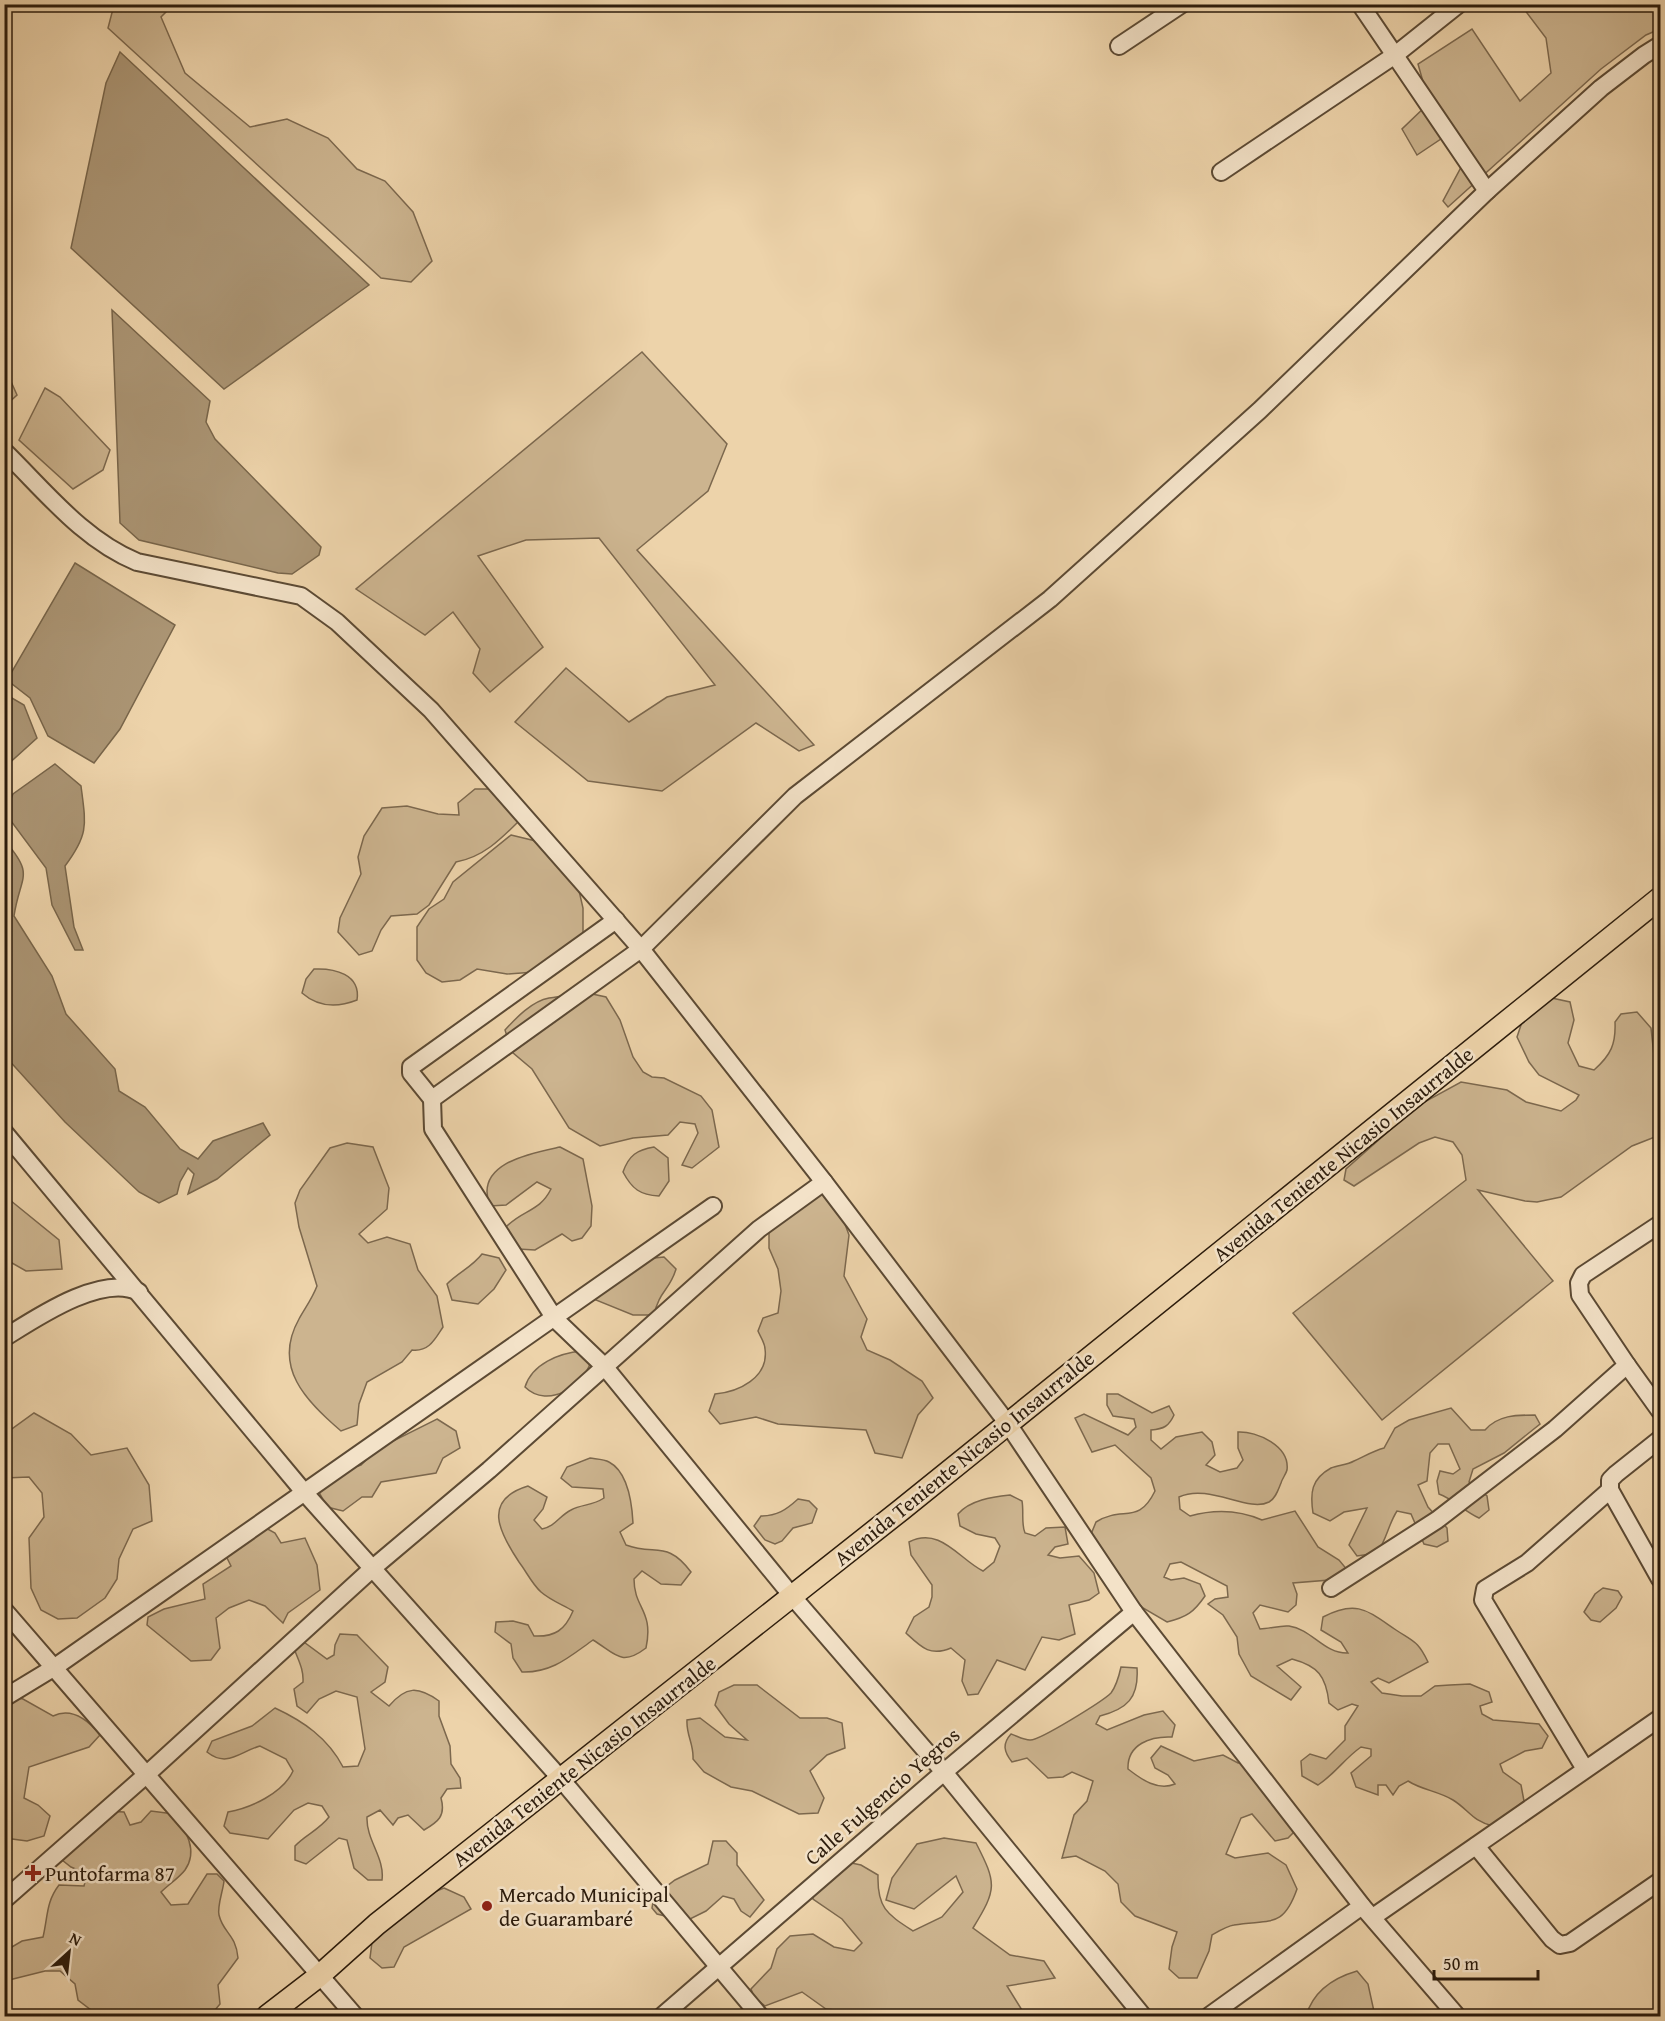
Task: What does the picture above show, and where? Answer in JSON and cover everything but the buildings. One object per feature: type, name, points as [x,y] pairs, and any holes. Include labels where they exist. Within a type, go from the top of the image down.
[{"type":"main road","name":"Avenida Teniente Nicasio Insaurralde","points":[[267,2016],[319,1976],[377,1924],[1008,1424],[1660,898]]},
{"type":"street","points":[[1119,46],[1182,4]]},
{"type":"street","points":[[1360,4],[1487,192]]},
{"type":"street","points":[[1221,172],[1395,56],[1459,4]]},
{"type":"street","points":[[432,1099],[641,949],[795,796],[1050,598],[1260,410],[1487,192],[1601,88],[1660,45]]},
{"type":"street","points":[[4,451],[85,531],[112,552],[137,562],[301,596],[337,622],[431,710],[641,949],[824,1182],[1008,1424],[1134,1612],[1368,1911],[1457,2016]]},
{"type":"street","points":[[616,920],[411,1066],[411,1073],[432,1099],[433,1129],[555,1319],[604,1366],[792,1596],[944,1772],[1143,2016]]},
{"type":"street","points":[[4,1132],[140,1292],[304,1492],[374,1567],[561,1779],[760,2016]]},
{"type":"street","points":[[4,1900],[146,1775],[374,1567],[489,1470],[759,1229],[824,1182]]},
{"type":"street","points":[[4,1698],[55,1667],[555,1319],[713,1206]]},
{"type":"street","points":[[1660,1224],[1588,1270],[1579,1283],[1580,1295],[1660,1411]]},
{"type":"street","points":[[4,1338],[34,1319],[104,1288],[129,1287],[140,1292]]},
{"type":"street","points":[[1331,1588],[1437,1520],[1554,1429],[1627,1365]]},
{"type":"street","points":[[1660,1439],[1610,1480],[1610,1490],[1660,1579]]},
{"type":"street","points":[[1585,1769],[1483,1600],[1482,1594],[1485,1589],[1527,1563],[1610,1490]]},
{"type":"street","points":[[4,1610],[355,2016]]},
{"type":"street","name":"Calle Fulgencio Yegros","points":[[662,2016],[944,1772],[1134,1612]]},
{"type":"street","points":[[1209,2016],[1368,1911],[1476,1846],[1660,1718]]},
{"type":"street","points":[[1476,1846],[1552,1939],[1560,1945],[1570,1943],[1660,1881]]},
{"type":"shaded area","points":[[114,5],[173,5],[161,17],[185,73],[250,127],[287,119],[328,138],[357,169],[385,181],[413,212],[432,261],[411,282],[381,278],[108,28]]},
{"type":"shaded area","points":[[1521,5],[1660,5],[1660,29],[1646,35],[1601,69],[1448,207],[1443,201],[1467,156],[1447,135],[1417,155],[1402,129],[1429,103],[1418,64],[1472,29],[1520,101],[1551,73],[1546,38]]},
{"type":"shaded area","points":[[120,52],[369,285],[224,389],[71,248],[106,83]]},
{"type":"shaded area","points":[[112,310],[210,401],[206,422],[215,439],[321,547],[319,555],[292,574],[278,573],[139,540],[120,523]]},
{"type":"shaded area","points":[[642,352],[727,444],[708,491],[637,550],[814,745],[799,751],[756,723],[662,791],[588,781],[515,722],[566,668],[629,722],[667,697],[715,685],[599,538],[526,540],[478,556],[543,647],[490,692],[473,673],[480,649],[453,612],[425,635],[356,589]]},
{"type":"shaded area","points":[[5,368],[17,395],[4,406]]},
{"type":"shaded area","points":[[45,388],[60,397],[110,450],[103,470],[73,489],[19,440]]},
{"type":"shaded area","points":[[75,563],[175,625],[120,729],[94,763],[48,736],[30,698],[7,680]]},
{"type":"shaded area","points":[[5,694],[24,705],[37,738],[5,767]]},
{"type":"shaded area","points":[[55,764],[81,786],[84,829],[73,855],[65,866],[74,927],[83,950],[75,950],[52,905],[46,868],[5,813],[13,794]]},
{"type":"shaded area","points":[[475,789],[491,789],[519,821],[483,852],[456,862],[429,905],[417,914],[391,916],[381,930],[372,951],[359,955],[338,932],[340,918],[361,874],[358,857],[364,836],[382,808],[407,806],[438,814],[459,815],[458,803]]},
{"type":"shaded area","points":[[511,835],[548,844],[577,882],[583,908],[583,933],[577,946],[535,972],[507,974],[477,969],[460,980],[442,982],[426,973],[417,960],[417,927],[429,909],[444,899],[453,882]]},
{"type":"shaded area","points":[[4,840],[20,861],[23,869],[14,916],[52,976],[66,1014],[115,1069],[119,1091],[145,1107],[180,1149],[198,1159],[213,1141],[263,1123],[270,1135],[217,1179],[188,1194],[194,1174],[188,1168],[180,1182],[177,1194],[159,1203],[139,1192],[65,1122],[5,1056]]},
{"type":"shaded area","points":[[314,969],[344,974],[355,984],[357,1000],[328,1005],[308,998],[302,993],[306,979]]},
{"type":"shaded area","points":[[583,992],[606,997],[620,1020],[633,1057],[643,1072],[652,1077],[664,1078],[701,1096],[712,1110],[719,1147],[692,1168],[682,1165],[698,1133],[695,1124],[680,1122],[668,1135],[633,1138],[600,1146],[569,1128],[532,1069],[512,1052],[505,1030],[514,1020],[543,1000]]},
{"type":"shaded area","points":[[1547,997],[1570,1002],[1574,1020],[1568,1043],[1579,1066],[1594,1070],[1605,1059],[1615,1037],[1615,1022],[1621,1014],[1637,1012],[1651,1028],[1654,1056],[1660,1064],[1660,1135],[1632,1146],[1561,1197],[1537,1202],[1525,1201],[1478,1190],[1553,1281],[1382,1420],[1293,1313],[1466,1180],[1462,1155],[1453,1142],[1435,1137],[1419,1143],[1354,1186],[1344,1180],[1346,1169],[1417,1106],[1461,1082],[1507,1090],[1526,1102],[1561,1111],[1576,1100],[1579,1095],[1539,1075],[1529,1062],[1517,1037],[1525,1013]]},
{"type":"shaded area","points":[[347,1143],[373,1147],[389,1188],[387,1209],[359,1234],[368,1243],[387,1237],[410,1244],[418,1270],[437,1296],[443,1327],[427,1347],[412,1350],[402,1362],[367,1382],[359,1404],[357,1425],[341,1431],[305,1395],[291,1368],[289,1353],[292,1336],[299,1319],[317,1286],[299,1227],[295,1203],[300,1190],[330,1148]]},
{"type":"shaded area","points":[[560,1147],[583,1159],[592,1206],[591,1226],[582,1238],[572,1241],[562,1234],[535,1250],[518,1249],[504,1229],[541,1203],[551,1189],[537,1182],[506,1205],[490,1206],[487,1191],[490,1179],[497,1170],[521,1157]]},
{"type":"shaded area","points":[[654,1147],[668,1158],[669,1181],[659,1196],[637,1190],[623,1172],[634,1154]]},
{"type":"shaded area","points":[[809,1185],[833,1199],[849,1235],[844,1276],[867,1319],[861,1337],[867,1350],[890,1360],[922,1381],[933,1398],[918,1415],[902,1458],[875,1453],[866,1430],[778,1424],[756,1417],[720,1424],[709,1411],[715,1394],[742,1387],[750,1382],[762,1368],[765,1347],[758,1331],[763,1318],[778,1313],[781,1291],[778,1269],[769,1248],[769,1219]]},
{"type":"shaded area","points":[[5,1196],[59,1240],[62,1269],[26,1271],[5,1259]]},
{"type":"shaded area","points":[[482,1254],[499,1258],[506,1270],[494,1289],[478,1304],[452,1300],[447,1284]]},
{"type":"shaded area","points":[[664,1257],[676,1269],[654,1315],[633,1315],[586,1296],[593,1285],[610,1270],[629,1262]]},
{"type":"shaded area","points":[[582,1351],[592,1357],[583,1377],[575,1385],[555,1395],[544,1396],[525,1387],[540,1366],[564,1354]]},
{"type":"shaded area","points":[[1107,1394],[1118,1394],[1152,1413],[1169,1406],[1174,1415],[1172,1419],[1165,1426],[1151,1430],[1151,1440],[1161,1449],[1176,1437],[1202,1432],[1212,1442],[1215,1455],[1206,1465],[1220,1472],[1237,1468],[1243,1460],[1238,1448],[1238,1432],[1263,1437],[1278,1447],[1287,1461],[1287,1470],[1276,1494],[1269,1502],[1250,1504],[1203,1493],[1179,1497],[1180,1509],[1190,1516],[1209,1512],[1227,1512],[1245,1514],[1262,1520],[1295,1511],[1318,1547],[1339,1560],[1354,1578],[1293,1583],[1297,1594],[1296,1605],[1288,1612],[1260,1605],[1253,1613],[1260,1629],[1286,1626],[1297,1628],[1332,1650],[1348,1653],[1341,1642],[1321,1630],[1323,1617],[1354,1608],[1378,1617],[1415,1643],[1428,1662],[1389,1683],[1378,1678],[1371,1682],[1382,1693],[1421,1696],[1435,1686],[1470,1684],[1489,1692],[1492,1702],[1480,1706],[1482,1714],[1493,1720],[1539,1724],[1548,1736],[1542,1748],[1525,1751],[1500,1764],[1503,1772],[1521,1785],[1524,1801],[1493,1826],[1475,1818],[1447,1797],[1408,1781],[1399,1786],[1393,1795],[1386,1785],[1378,1785],[1378,1795],[1356,1787],[1351,1773],[1371,1756],[1371,1749],[1361,1747],[1318,1785],[1302,1776],[1301,1761],[1310,1754],[1326,1759],[1345,1740],[1345,1726],[1358,1706],[1352,1704],[1338,1710],[1329,1703],[1326,1686],[1319,1673],[1308,1665],[1292,1659],[1277,1666],[1301,1687],[1291,1700],[1251,1676],[1239,1654],[1237,1637],[1223,1615],[1208,1604],[1215,1599],[1228,1597],[1227,1586],[1181,1562],[1170,1564],[1164,1577],[1171,1580],[1184,1578],[1200,1584],[1205,1596],[1189,1613],[1167,1622],[1131,1601],[1089,1539],[1096,1522],[1114,1515],[1136,1512],[1149,1502],[1155,1491],[1151,1478],[1115,1445],[1092,1452],[1075,1418],[1084,1414],[1128,1435],[1136,1427],[1134,1419],[1113,1416],[1107,1405]]},
{"type":"shaded area","points":[[1451,1408],[1471,1430],[1485,1430],[1496,1421],[1514,1416],[1535,1415],[1540,1424],[1504,1453],[1473,1469],[1469,1482],[1487,1496],[1489,1510],[1479,1518],[1439,1494],[1437,1481],[1440,1471],[1453,1474],[1460,1469],[1449,1444],[1438,1444],[1430,1453],[1427,1481],[1418,1485],[1428,1507],[1447,1528],[1448,1541],[1437,1547],[1424,1544],[1411,1514],[1397,1511],[1377,1553],[1357,1556],[1349,1545],[1367,1508],[1344,1512],[1330,1521],[1313,1513],[1313,1487],[1319,1477],[1331,1468],[1384,1448],[1395,1428],[1409,1420]]},
{"type":"shaded area","points":[[34,1413],[71,1434],[91,1455],[127,1448],[149,1485],[152,1521],[133,1529],[119,1559],[117,1579],[105,1598],[77,1618],[58,1619],[41,1610],[31,1588],[29,1538],[44,1517],[42,1493],[29,1477],[5,1478],[5,1434]]},
{"type":"shaded area","points":[[437,1419],[456,1431],[460,1448],[443,1458],[436,1473],[381,1482],[372,1497],[362,1497],[343,1511],[327,1507],[319,1492],[340,1472],[361,1465],[377,1449]]},
{"type":"shaded area","points":[[590,1458],[609,1462],[621,1473],[625,1481],[633,1523],[620,1532],[626,1545],[668,1552],[683,1562],[691,1572],[681,1585],[661,1584],[642,1571],[634,1579],[637,1597],[648,1625],[646,1648],[637,1654],[624,1658],[613,1654],[593,1640],[551,1667],[533,1672],[522,1672],[513,1658],[511,1644],[495,1632],[496,1622],[513,1621],[528,1625],[534,1636],[548,1635],[563,1628],[573,1611],[545,1595],[532,1581],[512,1551],[501,1528],[500,1508],[504,1500],[514,1492],[528,1486],[547,1497],[543,1509],[534,1520],[542,1529],[551,1526],[571,1510],[600,1501],[604,1498],[603,1489],[572,1487],[561,1478],[567,1467]]},
{"type":"shaded area","points":[[1010,1495],[1022,1501],[1025,1533],[1035,1536],[1046,1528],[1065,1527],[1068,1544],[1055,1547],[1048,1555],[1060,1558],[1079,1556],[1094,1573],[1099,1593],[1089,1600],[1069,1605],[1075,1634],[1059,1640],[1042,1637],[1025,1670],[997,1660],[978,1694],[968,1695],[962,1681],[965,1660],[951,1648],[944,1651],[926,1649],[906,1633],[914,1617],[929,1607],[932,1597],[932,1585],[911,1555],[909,1542],[920,1538],[940,1541],[983,1571],[994,1562],[1000,1546],[995,1538],[976,1534],[960,1526],[958,1514],[975,1502]]},
{"type":"shaded area","points":[[798,1499],[809,1501],[817,1509],[812,1523],[793,1528],[782,1541],[775,1544],[765,1540],[754,1526],[761,1516],[781,1512]]},
{"type":"shaded area","points":[[264,1527],[275,1533],[281,1543],[305,1538],[317,1565],[320,1590],[288,1613],[283,1623],[265,1606],[249,1600],[229,1608],[216,1618],[220,1648],[211,1660],[191,1661],[147,1625],[148,1617],[164,1609],[205,1599],[203,1584],[231,1566],[225,1554]]},
{"type":"shaded area","points":[[1603,1588],[1618,1591],[1622,1597],[1616,1608],[1600,1622],[1591,1620],[1584,1612],[1595,1594]]},
{"type":"shaded area","points":[[340,1634],[357,1635],[388,1667],[385,1682],[371,1692],[389,1706],[395,1699],[412,1690],[425,1693],[439,1701],[439,1716],[450,1746],[451,1764],[460,1778],[461,1788],[447,1789],[441,1798],[440,1818],[424,1830],[408,1815],[398,1818],[393,1825],[380,1810],[367,1817],[369,1833],[381,1864],[382,1880],[368,1880],[354,1868],[347,1840],[339,1838],[306,1864],[295,1860],[295,1846],[329,1817],[322,1806],[308,1803],[294,1810],[268,1839],[230,1833],[224,1826],[228,1812],[256,1803],[274,1793],[293,1771],[286,1759],[260,1746],[227,1759],[214,1757],[207,1752],[212,1741],[252,1726],[275,1708],[314,1732],[330,1747],[343,1767],[358,1766],[365,1749],[357,1697],[336,1691],[319,1699],[307,1713],[297,1706],[294,1689],[303,1682],[303,1677],[292,1642],[297,1637],[327,1659],[334,1655]]},
{"type":"shaded area","points":[[1121,1667],[1137,1668],[1133,1695],[1124,1706],[1100,1716],[1096,1724],[1107,1730],[1144,1715],[1163,1711],[1175,1725],[1172,1737],[1149,1740],[1136,1748],[1129,1760],[1128,1769],[1156,1785],[1175,1784],[1168,1775],[1155,1768],[1151,1758],[1161,1746],[1194,1761],[1223,1755],[1238,1763],[1253,1763],[1298,1828],[1288,1838],[1275,1841],[1252,1814],[1241,1818],[1226,1854],[1235,1858],[1268,1853],[1286,1865],[1297,1889],[1286,1911],[1274,1920],[1231,1926],[1212,1935],[1209,1951],[1197,1978],[1179,1978],[1169,1969],[1177,1932],[1135,1916],[1121,1902],[1118,1884],[1105,1871],[1076,1856],[1062,1858],[1074,1815],[1087,1801],[1093,1781],[1072,1772],[1063,1777],[1048,1778],[1027,1758],[1012,1762],[1006,1751],[1006,1741],[1011,1734],[1028,1740],[1036,1739],[1106,1697],[1115,1687]]},
{"type":"shaded area","points":[[734,1685],[757,1685],[800,1718],[827,1718],[842,1723],[845,1748],[827,1755],[810,1771],[824,1798],[818,1813],[799,1814],[752,1791],[731,1787],[704,1772],[693,1759],[687,1720],[700,1718],[725,1737],[747,1740],[729,1724],[715,1705],[719,1692]]},
{"type":"shaded area","points":[[4,1695],[23,1699],[53,1716],[67,1713],[79,1716],[100,1735],[89,1747],[29,1767],[24,1798],[38,1805],[50,1816],[44,1836],[27,1841],[5,1838]]},
{"type":"shaded area","points":[[104,1811],[124,1812],[130,1825],[141,1822],[151,1811],[174,1814],[189,1840],[191,1855],[185,1870],[161,1892],[171,1905],[188,1904],[207,1874],[217,1874],[224,1881],[219,1915],[223,1926],[235,1944],[238,1958],[218,1985],[220,2004],[210,2016],[125,2016],[95,2013],[78,2000],[75,1984],[60,1971],[45,1971],[5,1981],[5,1951],[22,1941],[43,1937],[50,1903],[59,1885],[84,1886],[87,1874],[62,1860],[67,1838]]},
{"type":"shaded area","points":[[944,1838],[976,1843],[988,1868],[991,1878],[990,1895],[973,1928],[1010,1955],[1044,1961],[1055,1978],[1007,1986],[1025,2015],[1031,2016],[847,2016],[844,2011],[826,2009],[802,1992],[765,2006],[754,1997],[751,1989],[771,1968],[777,1949],[790,1936],[813,1934],[834,1947],[854,1951],[862,1943],[842,1919],[813,1899],[814,1881],[842,1861],[861,1865],[878,1875],[879,1895],[885,1909],[896,1920],[913,1931],[942,1917],[963,1892],[956,1876],[914,1909],[886,1900],[892,1878],[917,1844]]},
{"type":"shaded area","points":[[713,1841],[726,1841],[737,1853],[737,1865],[764,1900],[750,1917],[741,1911],[734,1899],[723,1896],[706,1911],[686,1921],[657,1914],[652,1908],[654,1896],[675,1880],[708,1864]]},
{"type":"shaded area","points":[[444,1888],[464,1897],[471,1909],[404,1947],[394,1967],[382,1968],[370,1958],[372,1942],[424,1896]]},
{"type":"shaded area","points":[[1357,1971],[1368,1984],[1375,2016],[1306,2016],[1309,2007],[1325,1987]]},
{"type":"place","name":"Puntofarma 87","points":[[33,1873]]},
{"type":"place","name":"Mercado Municipal de Guarambaré","points":[[487,1906]]}]
